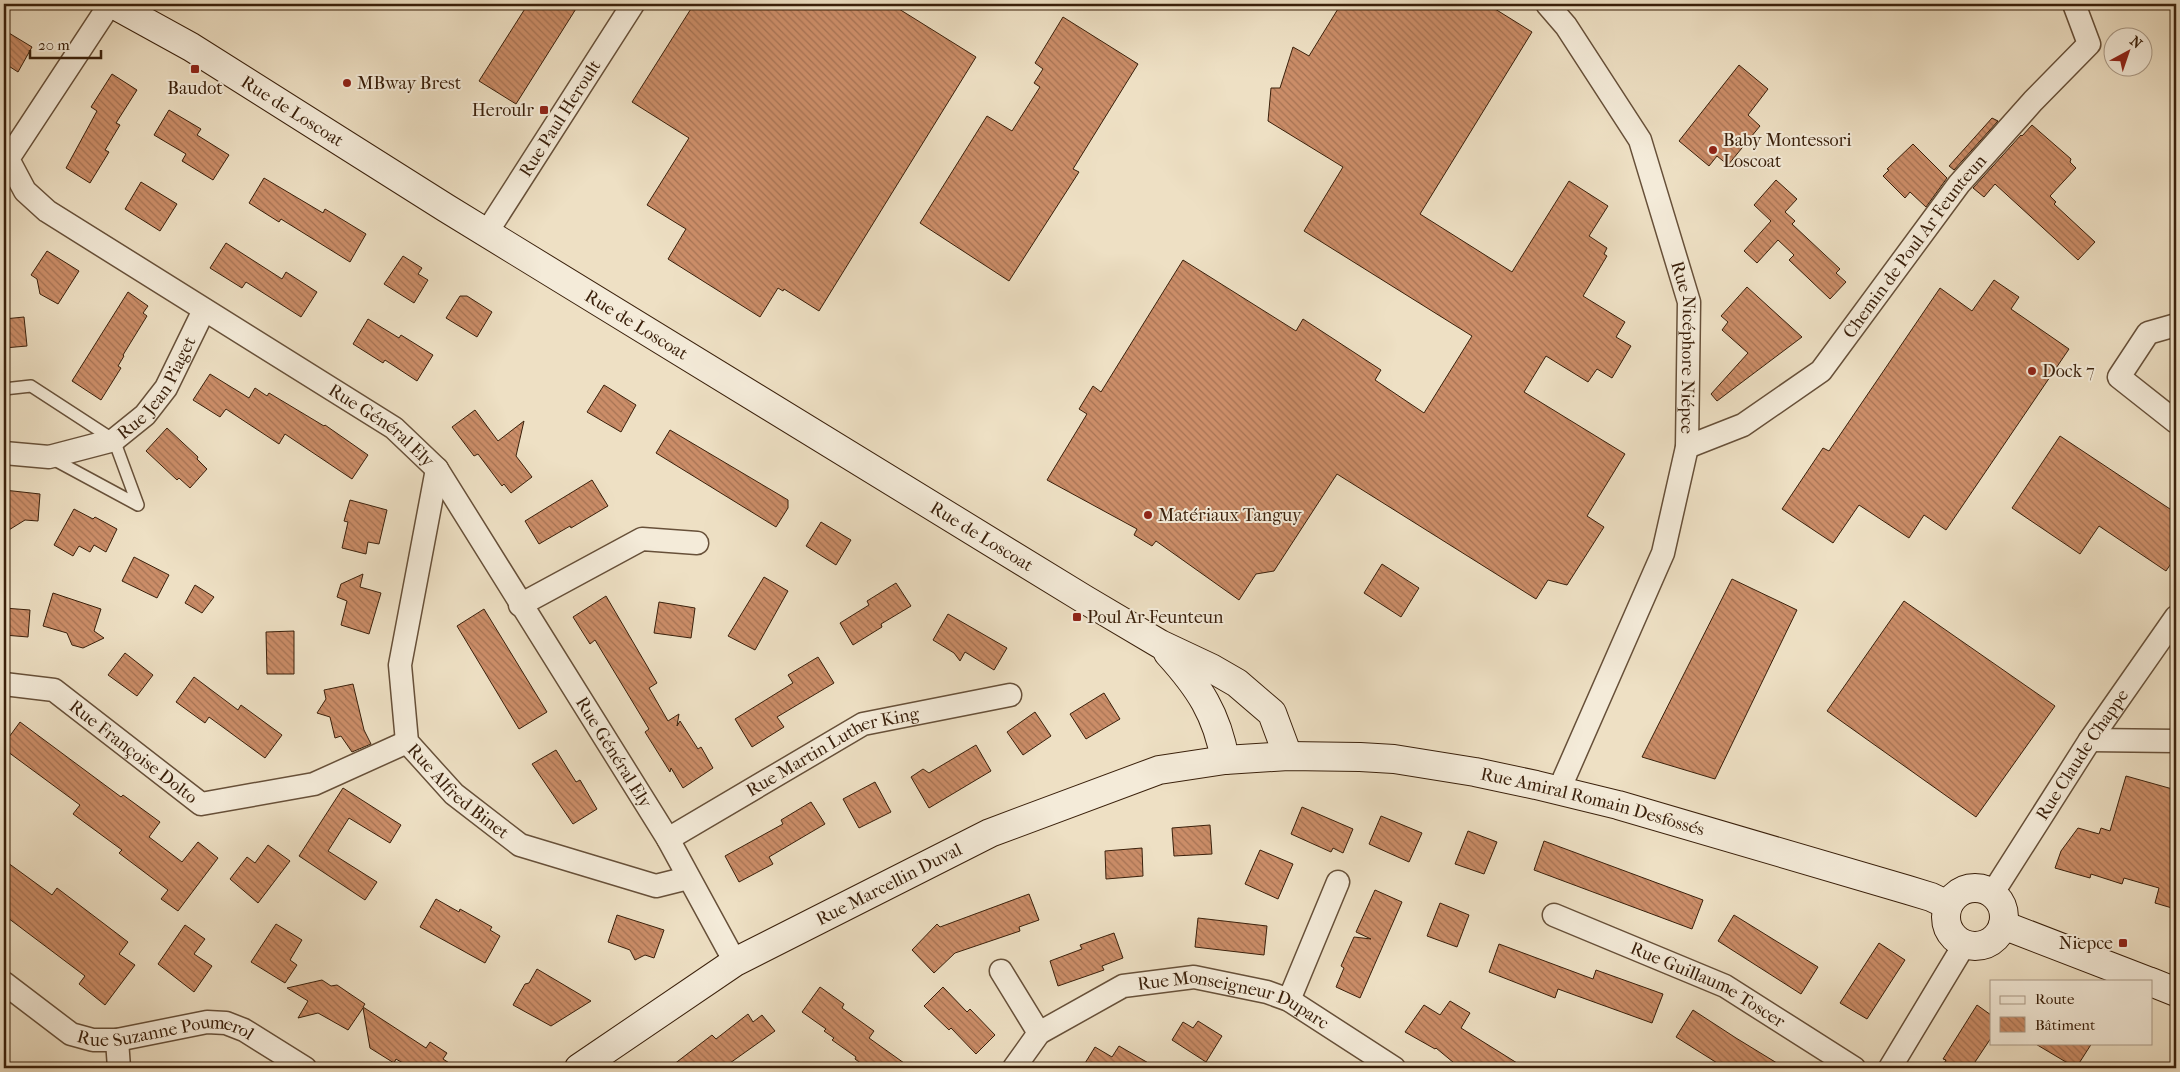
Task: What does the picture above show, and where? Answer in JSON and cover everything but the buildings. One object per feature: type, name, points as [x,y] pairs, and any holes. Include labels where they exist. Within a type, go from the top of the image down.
[{"type":"main road","name":"Rue de Loscoat","points":[[112,4],[191,47],[991,543],[1160,644],[1211,668],[1237,683],[1272,713],[1288,756]]},
{"type":"main road","name":"Rue de Loscoat","points":[[1160,644],[1191,678],[1215,719],[1225,760]]},
{"type":"main road","name":"Rue Amiral Romain Desfossés","points":[[1225,760],[1288,756],[1394,759],[1474,772],[1618,805],[1908,890],[1931,897],[1948,905]]},
{"type":"main road","name":"Rue Marcellin Duval","points":[[579,1068],[735,962],[990,833],[1159,770],[1225,760]]},
{"type":"main road","points":[[1976,888],[1992,894],[2002,908],[2003,925],[1995,939],[1988,944],[1972,946],[1964,945],[1957,941],[1948,928],[1946,913],[1948,905],[1960,892],[1968,889],[1976,888]]},
{"type":"main road","points":[[2003,925],[2147,980]]},
{"type":"main road","points":[[2152,982],[2176,992]]},
{"type":"street","name":"Rue Général Ely","points":[[112,4],[6,157],[25,191],[47,211],[394,428],[436,469],[668,840],[735,962]]},
{"type":"street","name":"Rue Paul Heroult","points":[[487,232],[633,4]]},
{"type":"street","name":"Rue Nicéphore Niépce","points":[[1547,4],[1566,26],[1640,140],[1689,302],[1687,448],[1663,553],[1559,790]]},
{"type":"street","name":"Chemin de Poul Ar Feunteun","points":[[1687,448],[1743,425],[1821,370],[1959,184],[2033,101],[2089,44],[2074,4]]},
{"type":"street","name":"Rue Jean Piaget","points":[[4,454],[49,457],[114,440],[145,415],[166,388],[204,310]]},
{"type":"street","points":[[2176,325],[2148,333],[2119,377],[2176,422]]},
{"type":"street","name":"Rue Alfred Binet","points":[[436,469],[400,665],[407,742],[454,794],[520,844],[656,886],[688,878]]},
{"type":"street","points":[[520,606],[642,539],[697,543]]},
{"type":"street","name":"Rue Claude Chappe","points":[[1992,894],[2090,740],[2176,617]]},
{"type":"street","name":"Rue Françoise Dolto","points":[[4,684],[54,690],[201,804],[314,784],[407,742]]},
{"type":"street","name":"Rue Martin Luther King","points":[[668,840],[863,724],[1010,695]]},
{"type":"street","points":[[2090,740],[2176,741]]},
{"type":"street","points":[[1289,1000],[1338,882]]},
{"type":"street","name":"Rue Guillaume Toscer","points":[[1554,915],[1725,986],[1854,1068]]},
{"type":"street","points":[[1890,1068],[1964,945]]},
{"type":"street","points":[[1001,971],[1039,1034]]},
{"type":"street","name":"Rue Monseigneur Duparc","points":[[1014,1068],[1039,1034],[1123,986],[1194,977],[1267,992],[1289,1000],[1394,1068]]},
{"type":"street","name":"Rue Suzanne Poumerol","points":[[4,983],[71,1034],[93,1040],[117,1040],[207,1022],[226,1023],[244,1030],[305,1068]]},
{"type":"street","points":[[117,1040],[119,1068]]},
{"type":"lane","points":[[4,389],[31,386],[114,440],[138,505],[49,457]]},
{"type":"place","name":"Baudot","points":[[195,69]]},
{"type":"place","name":"MBway Brest","points":[[347,83]]},
{"type":"place","name":"Heroulr","points":[[544,110]]},
{"type":"place","name":"Baby Montessori Loscoat","points":[[1713,150]]},
{"type":"place","name":"Dock 7","points":[[2032,371]]},
{"type":"place","name":"Matériaux Tanguy","points":[[1148,515]]},
{"type":"place","name":"Poul Ar Feunteun","points":[[1077,617]]},
{"type":"place","name":"Niepce","points":[[2123,943]]}]
